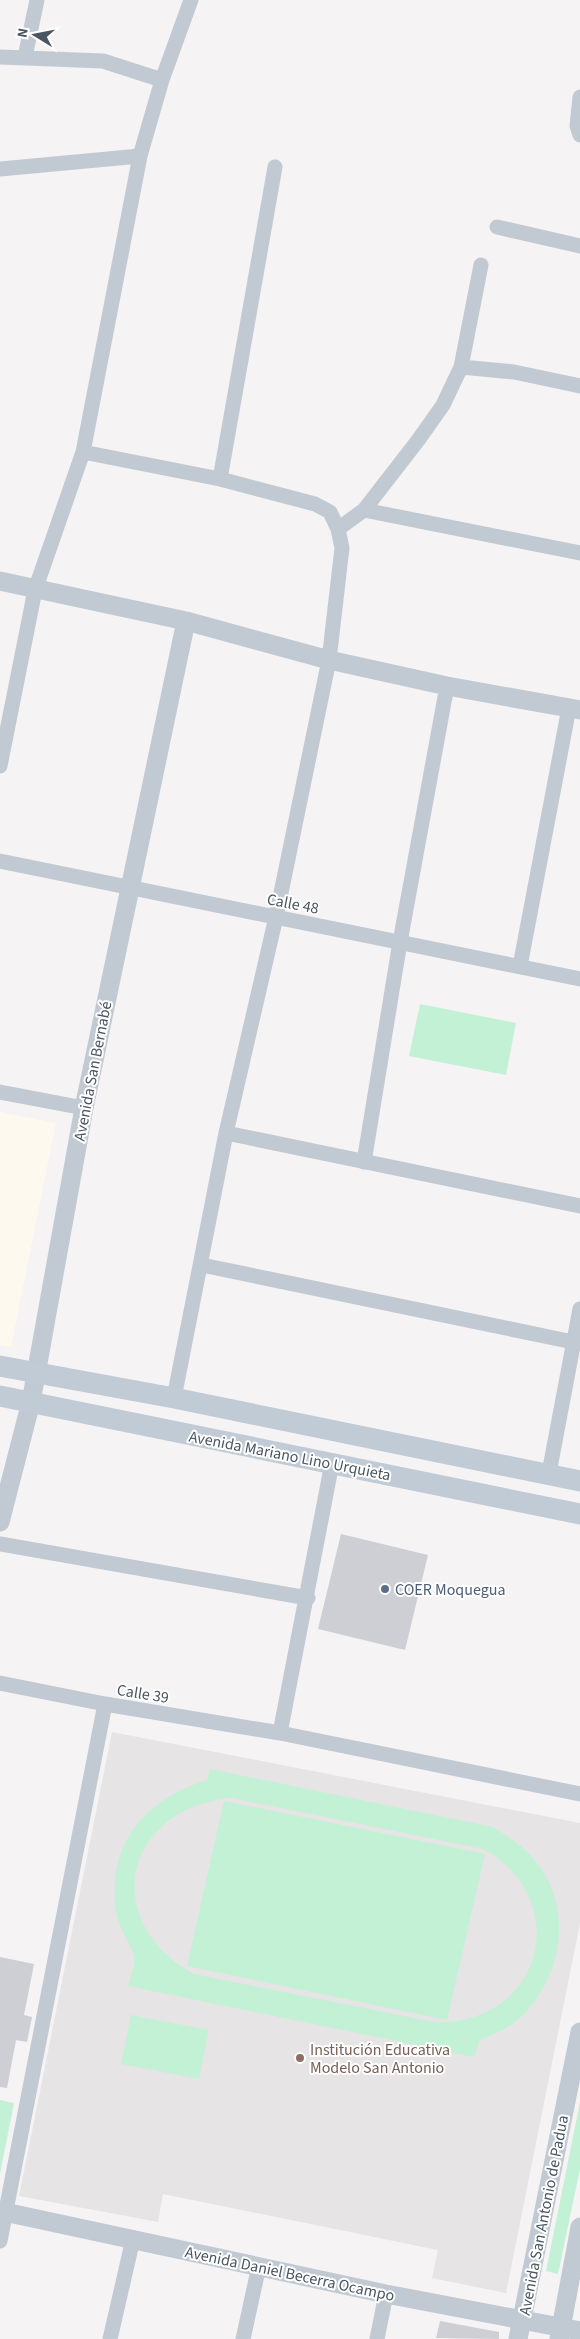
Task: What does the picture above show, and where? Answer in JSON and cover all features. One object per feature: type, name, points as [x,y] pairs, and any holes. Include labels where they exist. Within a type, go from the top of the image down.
[{"type":"main road","name":"Avenida Mariano Lino Urquieta","points":[[0,1366],[174,1398],[549,1473],[580,1481]]},
{"type":"main road","name":"Avenida Mariano Lino Urquieta","points":[[0,1396],[580,1514]]},
{"type":"street","points":[[25,57],[37,0]]},
{"type":"street","points":[[0,766],[35,590],[83,452],[140,156],[162,80],[191,0]]},
{"type":"street","points":[[0,56],[103,62],[162,80]]},
{"type":"street","points":[[580,97],[577,126],[580,135]]},
{"type":"street","points":[[0,169],[140,156]]},
{"type":"street","points":[[220,479],[276,167]]},
{"type":"street","points":[[497,227],[580,246]]},
{"type":"street","points":[[338,529],[364,510],[443,405],[461,367],[481,265]]},
{"type":"street","points":[[461,367],[514,372],[580,386]]},
{"type":"street","points":[[83,452],[220,479],[315,504],[330,512],[338,529],[342,548],[329,660],[276,917],[226,1133],[202,1265],[174,1398]]},
{"type":"street","points":[[364,510],[580,553]]},
{"type":"street","points":[[0,581],[186,621],[329,660],[447,686],[574,709],[520,966]]},
{"type":"street","name":"Avenida San Bernabé","points":[[1,1514],[30,1402],[84,1108],[186,621]]},
{"type":"street","points":[[364,1162],[400,942],[447,686]]},
{"type":"street","name":"Calle 48","points":[[0,860],[580,979]]},
{"type":"street","points":[[0,1092],[84,1108]]},
{"type":"street","points":[[226,1133],[580,1206]]},
{"type":"street","points":[[202,1265],[574,1342]]},
{"type":"street","points":[[549,1473],[580,1309]]},
{"type":"street","points":[[280,1733],[308,1598],[332,1463]]},
{"type":"street","points":[[0,1544],[308,1598]]},
{"type":"street","name":"Calle 39","points":[[0,1683],[105,1704],[280,1733],[580,1794]]},
{"type":"street","points":[[0,2241],[3,2212],[105,1704]]},
{"type":"street","name":"Avenida San Antonio de Padua","points":[[518,2339],[580,2032]]},
{"type":"street","name":"Avenida Daniel Becerra Ocampo","points":[[3,2212],[386,2294],[522,2320],[560,2333],[580,2332]]},
{"type":"street","points":[[560,2333],[580,2227]]},
{"type":"street","points":[[110,2339],[133,2240]]},
{"type":"street","points":[[243,2339],[259,2266]]},
{"type":"street","points":[[377,2339],[386,2294]]},
{"type":"shaded area","points":[[0,1112],[56,1123],[11,1347],[0,1345]]},
{"type":"shaded area","name":"Institución Educativa Modelo San Antonio","points":[[112,1732],[580,1823],[580,1923],[506,2293],[432,2278],[438,2250],[163,2194],[158,2222],[19,2196]]},
{"type":"green space","points":[[420,1004],[516,1023],[506,1075],[409,1056]]},
{"type":"green space","points":[[210,1769],[493,1827],[498,1830],[532,1857],[545,1875],[554,1894],[559,1936],[556,1957],[549,1977],[538,1996],[525,2013],[515,2022],[480,2040],[474,2057],[128,1986],[134,1967],[134,1956],[117,1916],[115,1886],[118,1864],[124,1844],[135,1827],[165,1799],[207,1780]],"holes":[[[232,1798],[483,1849],[512,1871],[530,1898],[537,1927],[534,1956],[521,1983],[500,2004],[471,2018],[434,2022],[194,1974],[164,1952],[144,1926],[135,1898],[136,1870],[147,1844],[167,1822],[195,1806]]]},
{"type":"green space","points":[[224,1801],[485,1854],[447,2020],[187,1966]]},
{"type":"green space","points":[[131,2015],[209,2030],[199,2079],[121,2064]]},
{"type":"green space","points":[[0,2100],[14,2103],[0,2174]]},
{"type":"green space","points":[[580,2102],[580,2169],[558,2274],[546,2271]]},
{"type":"building","points":[[341,1534],[428,1555],[405,1650],[318,1629]]},
{"type":"building","points":[[0,1957],[34,1964],[24,2015],[32,2017],[27,2042],[16,2040],[7,2088],[0,2087]]},
{"type":"building","points":[[440,2321],[499,2332],[499,2339],[436,2338]]},
{"type":"place","name":"COER Moquegua","points":[[385,1589]]},
{"type":"place","name":"Institución Educativa Modelo San Antonio","points":[[300,2058]]}]
